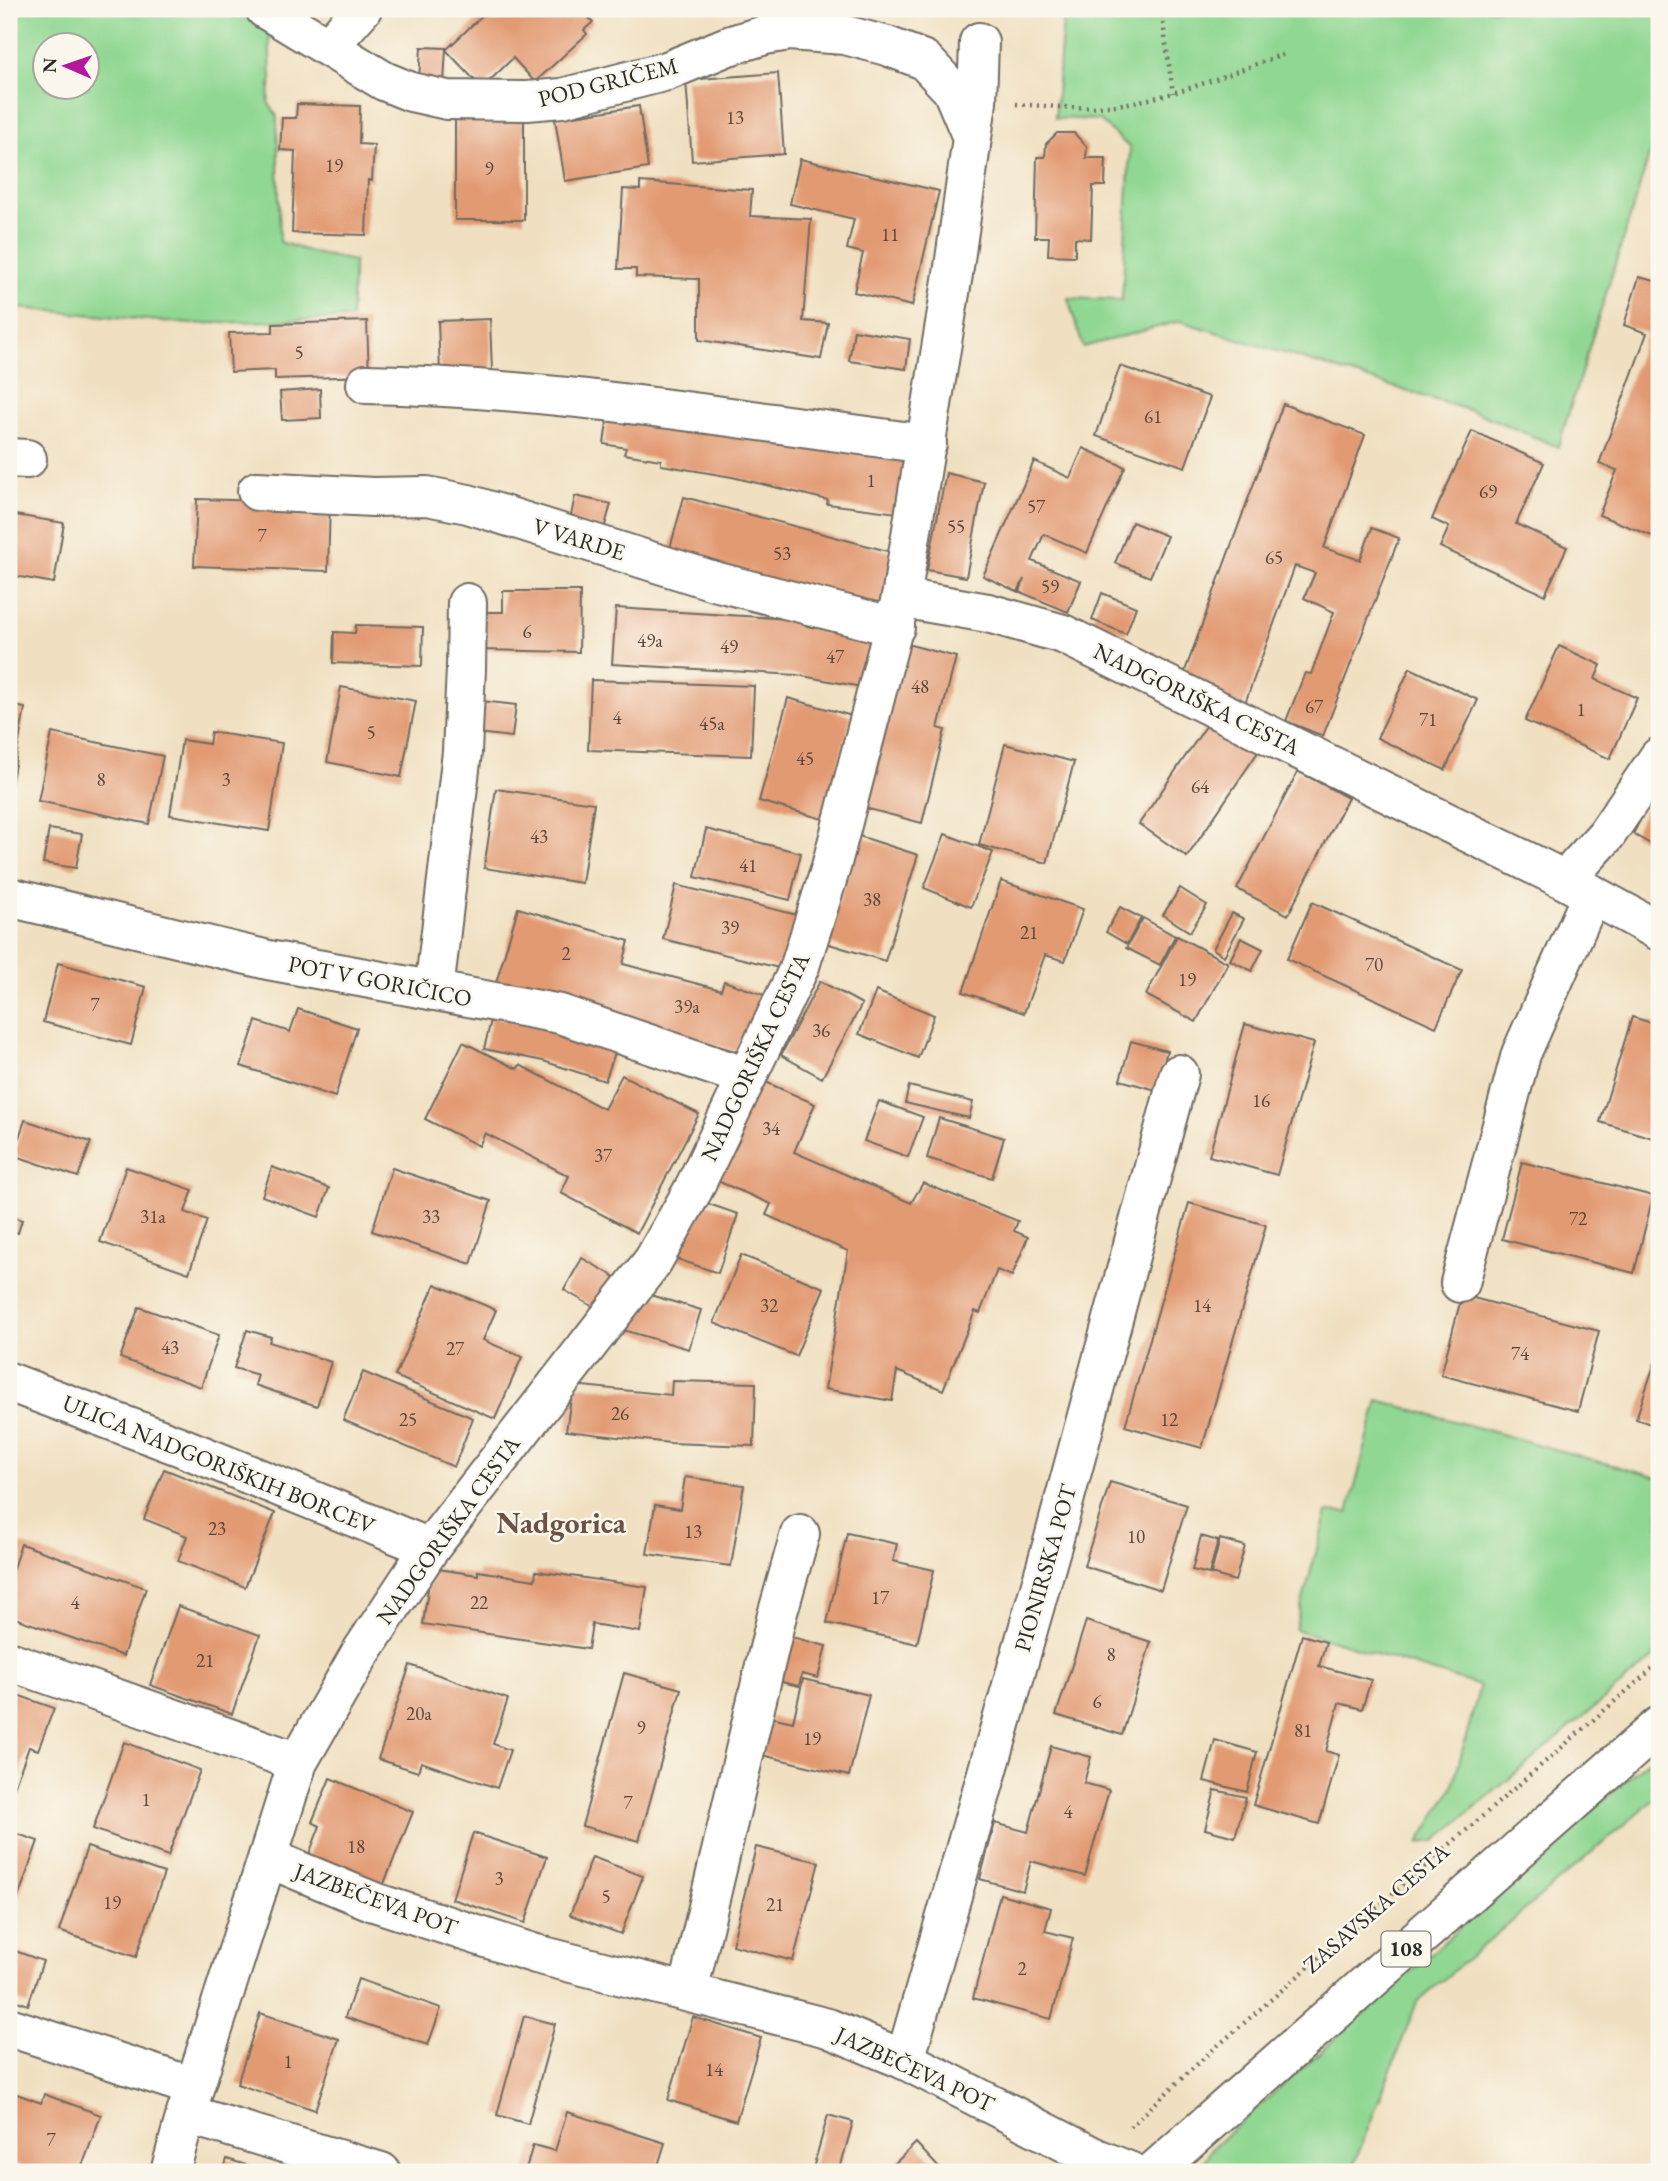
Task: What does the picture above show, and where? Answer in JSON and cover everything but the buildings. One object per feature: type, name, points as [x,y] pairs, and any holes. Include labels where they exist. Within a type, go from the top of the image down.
[{"type":"street","name":"POD GRIČEM","points":[[265,9],[384,81],[411,92],[447,100],[527,101],[562,97],[667,71],[727,46],[765,34],[789,31],[845,35],[924,60]]},
{"type":"street","points":[[328,47],[362,9]]},
{"type":"street","name":"POD GRIČEM","points":[[845,9],[877,19],[909,40],[974,119]]},
{"type":"street","points":[[898,612],[927,444],[974,119],[979,42]]},
{"type":"street","points":[[366,384],[438,385],[594,400],[927,444]]},
{"type":"street","name":"V VARDE","points":[[257,491],[373,497],[427,496],[468,505],[714,581],[898,612]]},
{"type":"street","points":[[434,991],[462,752],[467,668],[467,603]]},
{"type":"street","name":"NADGORIŠKA CESTA","points":[[170,2172],[298,1762],[360,1654],[430,1548],[653,1261],[693,1190],[800,966],[831,867],[898,612],[988,613],[1063,634],[1578,887],[1659,931]]},
{"type":"street","points":[[1460,1283],[1521,1054],[1578,887],[1606,835],[1659,757]]},
{"type":"street","name":"POT V GORIČICO","points":[[9,897],[268,960],[560,1014],[747,1077]]},
{"type":"street","name":"PIONIRSKA POT","points":[[905,2060],[1053,1542],[1179,1074]]},
{"type":"street","name":"ULICA NADGORIŠKIH BORCEV","points":[[9,1381],[179,1446],[430,1548]]},
{"type":"street","points":[[688,1992],[776,1619],[800,1534]]},
{"type":"street","points":[[9,1661],[298,1762]]},
{"type":"street","name":"108","points":[[1153,2172],[1659,1726]]},
{"type":"street","name":"JAZBEČEVA POT","points":[[268,1858],[374,1902],[536,1955],[828,2028],[905,2060],[1096,2158],[1131,2172]]},
{"type":"street","points":[[9,2027],[190,2101],[381,2172]]},
{"type":"path","points":[[1161,9],[1173,93]]},
{"type":"path","points":[[974,119],[1128,103],[1173,93],[1284,54]]},
{"type":"path","name":"ZASAVSKA CESTA","points":[[1096,2158],[1206,2056],[1659,1663]]},
{"type":"green space","points":[[9,9],[240,9],[269,30],[271,80],[268,102],[277,116],[280,242],[314,253],[354,261],[351,318],[191,324],[9,307]]},
{"type":"green space","points":[[1064,9],[1659,9],[1659,124],[1558,447],[1478,413],[1180,321],[1083,347],[1068,298],[1122,300],[1130,148],[1099,120],[1055,118]]},
{"type":"green space","points":[[1378,1400],[1659,1478],[1659,1653],[1435,1841],[1419,1843],[1452,1788],[1480,1686],[1295,1629],[1327,1512],[1348,1513]]},
{"type":"green space","points":[[1659,1751],[1659,1795],[1417,2002],[1351,2172],[1197,2172],[1213,2147]]},
{"type":"district","name":"Nadgorica","points":[[561,1523]]}]
